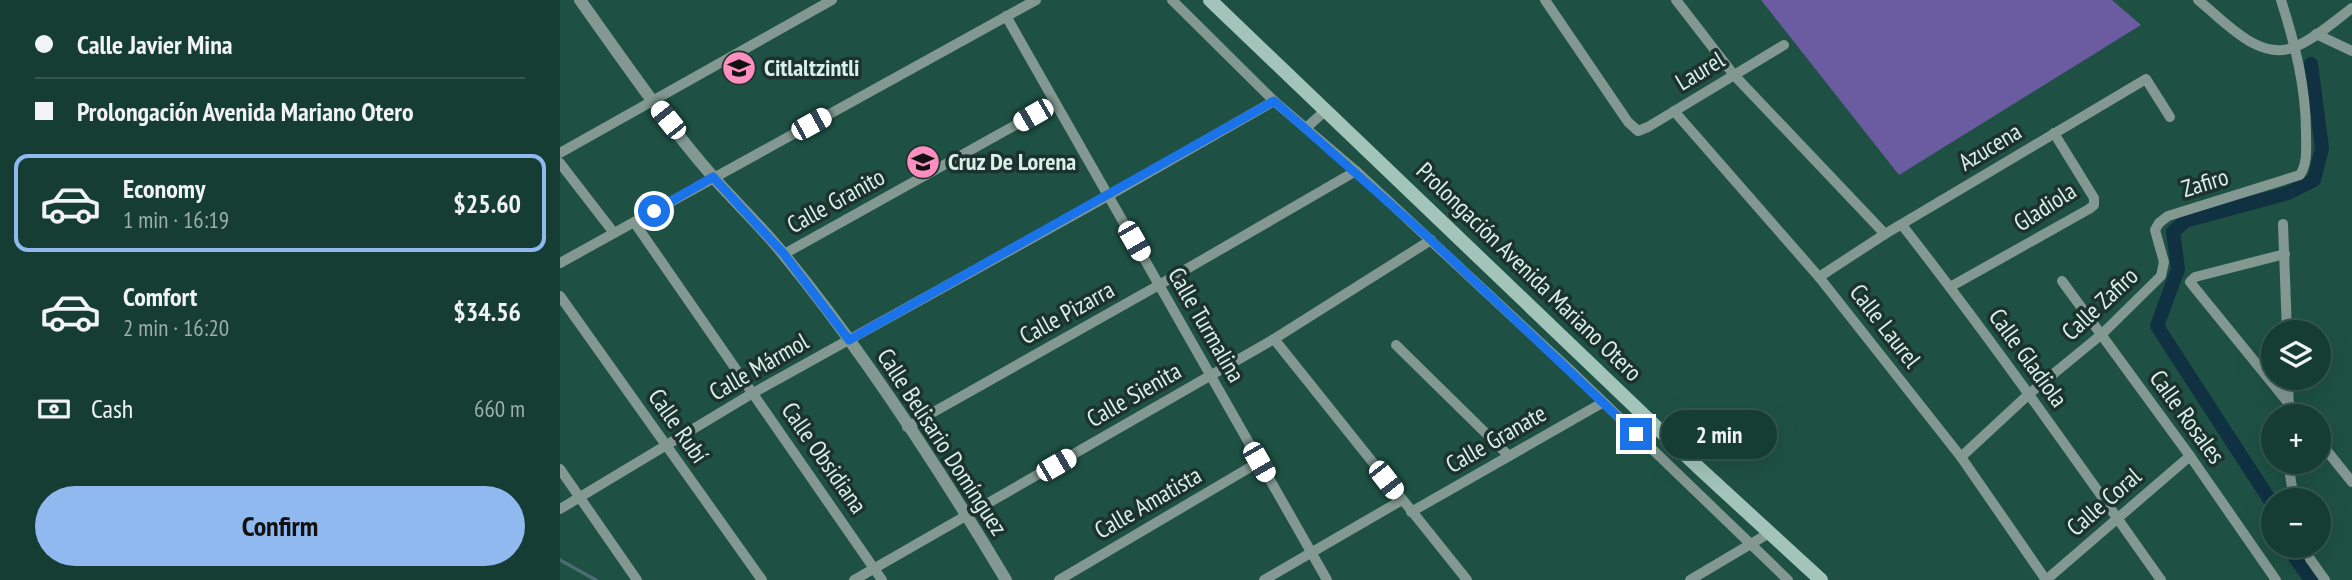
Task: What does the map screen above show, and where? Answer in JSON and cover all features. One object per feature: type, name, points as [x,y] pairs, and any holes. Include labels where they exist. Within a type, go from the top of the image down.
[{"type":"main road","name":"Prolongación Avenida Mariano Otero","points":[[1210,0],[1689,458],[1771,532],[1817,579]]},
{"type":"street","points":[[560,153],[832,0]]},
{"type":"street","name":"Prolongación Avenida Mariano Otero","points":[[1172,0],[1274,101],[1431,240],[1572,371],[1602,403],[1751,544]]},
{"type":"street","name":"Laurel","points":[[1545,0],[1628,122],[1638,131],[1784,45]]},
{"type":"street","points":[[1676,0],[1734,75],[1885,234]]},
{"type":"street","points":[[2198,0],[2253,44],[2271,51],[2296,47],[2352,8]]},
{"type":"street","points":[[2281,0],[2296,47]]},
{"type":"street","name":"Calle Belisario Domínguez","points":[[583,1],[653,101],[713,177],[784,254],[849,340],[967,516],[1006,580]]},
{"type":"street","points":[[560,263],[1034,1]]},
{"type":"street","name":"Calle Turmalina","points":[[1006,16],[1327,580]]},
{"type":"street","points":[[2316,34],[2352,51]]},
{"type":"street","name":"Zafiro","points":[[2164,262],[2155,234],[2156,226],[2168,216],[2296,177],[2302,171],[2306,159],[2306,107],[2296,47]]},
{"type":"street","name":"Azucena","points":[[1819,276],[2146,79],[2170,117]]},
{"type":"street","name":"Calle Mármol","points":[[560,509],[753,393],[1274,101]]},
{"type":"street","name":"Calle Granito","points":[[784,254],[1055,103]]},
{"type":"street","points":[[1306,128],[1326,110]]},
{"type":"street","name":"Calle Laurel","points":[[1674,111],[1819,276],[1961,457],[2046,580]]},
{"type":"street","name":"Gladiola","points":[[1951,287],[2094,205],[2094,198],[2054,133]]},
{"type":"street","points":[[560,163],[614,233]]},
{"type":"street","name":"Calle Pizarra","points":[[908,426],[1356,171]]},
{"type":"street","name":"Calle Obsidiana","points":[[634,222],[882,580]]},
{"type":"street","points":[[2283,224],[2287,320]]},
{"type":"street","name":"Calle Gladiola","points":[[1902,225],[1951,287],[2161,580]]},
{"type":"street","name":"Calle Sienita","points":[[854,580],[1274,339],[1431,240]]},
{"type":"street","points":[[2285,254],[2191,280],[2191,286],[2289,404]]},
{"type":"street","name":"Calle Zafiro","points":[[1961,457],[2029,394],[2102,334],[2161,276],[2164,262]]},
{"type":"street","name":"Calle Rosales","points":[[2062,281],[2190,456],[2276,580]]},
{"type":"street","name":"Calle Rubí","points":[[560,296],[762,580]]},
{"type":"street","points":[[1274,339],[1467,580]]},
{"type":"street","points":[[1396,345],[1509,456]]},
{"type":"street","points":[[2288,390],[2289,404]]},
{"type":"street","name":"Calle Granate","points":[[1411,512],[1602,403]]},
{"type":"street","name":"Calle Coral","points":[[2046,580],[2190,456]]},
{"type":"street","points":[[2331,456],[2352,482]]},
{"type":"street","name":"Calle Amatista","points":[[1059,580],[1259,462]]},
{"type":"street","points":[[560,469],[638,580]]},
{"type":"street","points":[[1264,580],[1402,500]]},
{"type":"street","points":[[1690,580],[1771,532]]},
{"type":"street","points":[[1751,544],[1788,580]]},
{"type":"street","points":[[2310,558],[2325,580]]},
{"type":"shaded area","points":[[1761,0],[2112,0],[2141,25],[1899,175]]},
{"type":"waterway","points":[[2262,488],[2157,326],[2178,269],[2173,232],[2185,221],[2288,193],[2314,180],[2322,148],[2311,64]]},
{"type":"waterway","points":[[2295,558],[2311,580]]},
{"type":"waterway","points":[[560,560],[596,580]]},
{"type":"place","name":"Citlaltzintli","points":[[739,68]]},
{"type":"place","name":"Cruz De Lorena","points":[[923,162]]},
{"type":"route","points":[[654,211],[713,177],[784,254],[849,340],[1274,101],[1356,171],[1572,371],[1636,434]]}]
